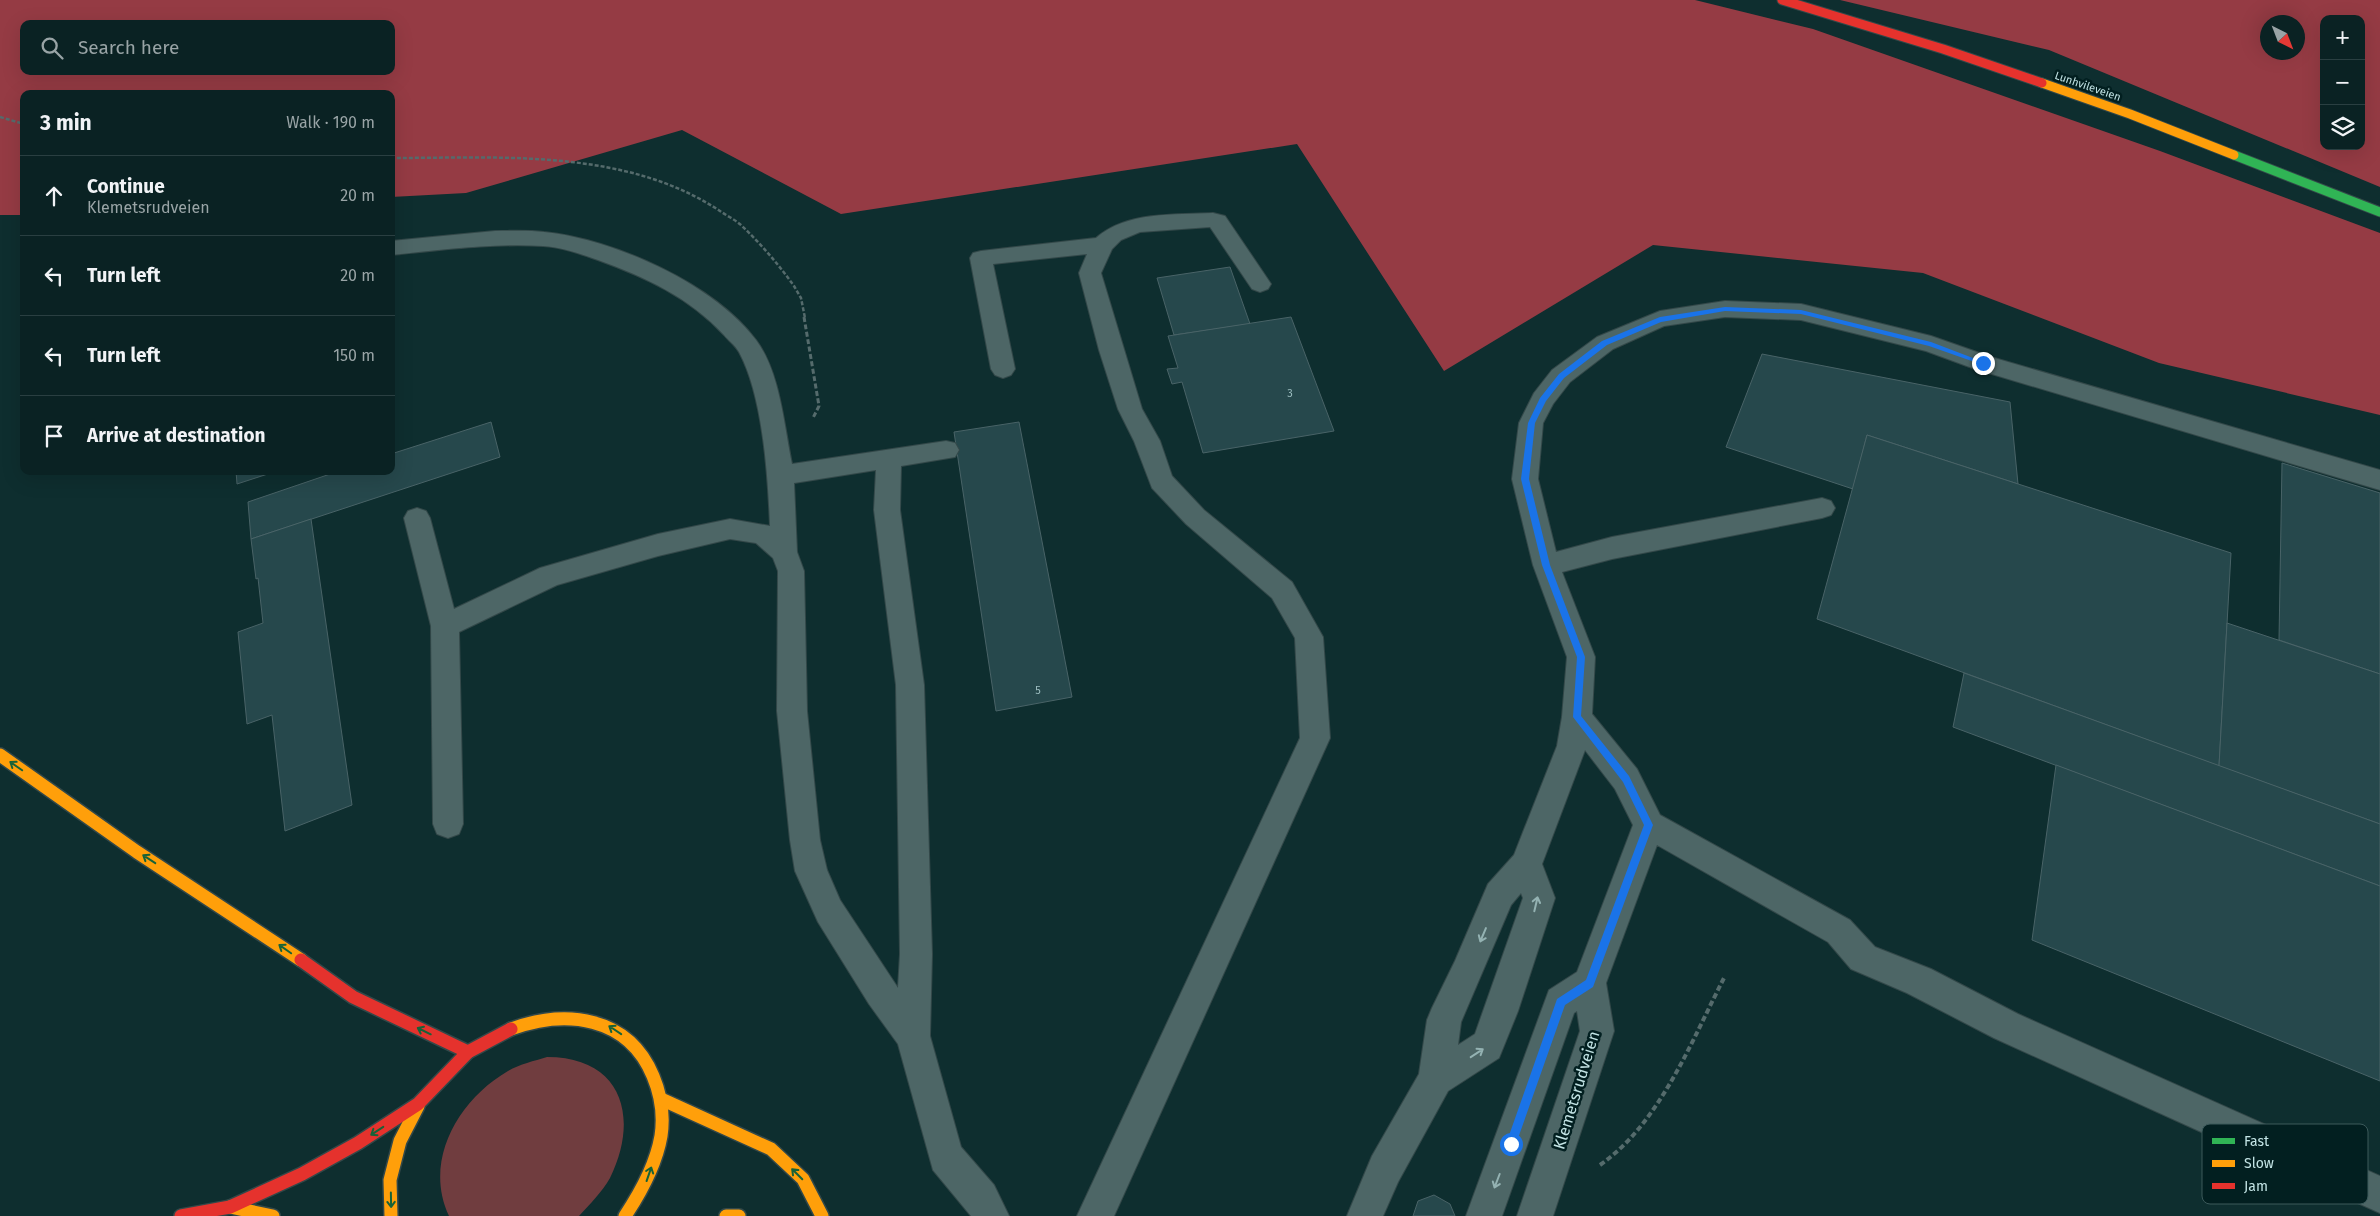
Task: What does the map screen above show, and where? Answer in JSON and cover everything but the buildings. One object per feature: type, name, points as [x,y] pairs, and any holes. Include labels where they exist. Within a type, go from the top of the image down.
[{"type":"main road","name":"Lunhvileveien","points":[[1782,0],[1943,49],[2130,114],[2380,212]]},
{"type":"main road","points":[[0,755],[137,852],[262,933],[353,996],[468,1052]]},
{"type":"main road","points":[[181,1216],[230,1207],[302,1174],[358,1143],[418,1104],[468,1052],[503,1031],[540,1020],[574,1018],[606,1025],[632,1042],[651,1067],[661,1099],[660,1143],[644,1188],[625,1216]]},
{"type":"main road","points":[[661,1099],[770,1149],[803,1179],[822,1216]]},
{"type":"main road","points":[[391,1216],[390,1180],[400,1141],[418,1104]]},
{"type":"main road","points":[[230,1207],[273,1216]]},
{"type":"main road","points":[[726,1216],[739,1216]]},
{"type":"lane","points":[[1095,1216],[1315,738],[1309,637],[1282,590],[1195,517],[1161,481],[1147,441],[1130,409],[1111,350],[1090,273],[1102,245],[1113,235],[1136,225],[1213,220],[1217,221],[1260,284]]},
{"type":"lane","points":[[395,248],[495,238],[545,239],[589,249],[638,266],[684,289],[715,311],[748,346],[764,382],[781,475],[784,552],[791,571],[792,711],[804,840],[811,871],[829,911],[881,992],[913,1036]]},
{"type":"lane","points":[[1002,369],[981,258],[1102,245]]},
{"type":"lane","points":[[1365,1216],[1385,1169],[1436,1079],[1444,1020],[1500,895],[1526,864],[1572,746],[1577,717],[1581,657],[1546,565],[1525,479],[1531,423],[1543,400],[1561,376],[1605,343],[1660,319],[1725,309],[1801,312],[1931,344],[1992,366],[2380,480]]},
{"type":"lane","points":[[781,475],[946,450]]},
{"type":"lane","points":[[889,459],[887,510],[910,685],[916,954],[913,1036],[946,1157],[981,1198],[991,1216]]},
{"type":"lane","points":[[1546,565],[1612,548],[1822,508]]},
{"type":"lane","points":[[417,518],[445,626],[448,824]]},
{"type":"lane","points":[[445,626],[550,576],[658,545],[730,529],[763,534],[784,552]]},
{"type":"lane","points":[[1577,717],[1626,779],[1649,825],[1839,931],[1863,958],[1919,981],[2006,1026],[2223,1124]]},
{"type":"lane","points":[[1484,1216],[1561,1002],[1589,983],[1649,825]]},
{"type":"lane","points":[[1436,1079],[1487,1046],[1501,1011],[1539,898],[1526,864]]},
{"type":"lane","name":"Klemetsrudveien","points":[[1535,1216],[1598,1031],[1589,983]]},
{"type":"lane","points":[[2368,1190],[2380,1195]]},
{"type":"path","points":[[0,117],[20,123]]},
{"type":"path","points":[[1596,1168],[1620,1151],[1642,1126],[1675,1073],[1724,978]]},
{"type":"shaded area","points":[[0,0],[1695,0],[1813,29],[2160,151],[2380,233],[2380,415],[2159,363],[1923,273],[1653,245],[1444,371],[1297,144],[841,214],[682,130],[466,193],[395,197],[395,90],[20,90],[20,215],[0,215]]},
{"type":"shaded area","points":[[1840,0],[2380,0],[2380,187],[2049,50]]},
{"type":"shaded area","points":[[547,1057],[572,1060],[593,1067],[608,1079],[618,1095],[623,1113],[623,1133],[619,1155],[607,1183],[579,1216],[449,1216],[442,1195],[440,1174],[443,1154],[450,1134],[461,1115],[474,1098],[490,1083],[508,1071]]},
{"type":"traffic: fast","points":[[2234,155],[2380,212]]},
{"type":"traffic: slow","points":[[2042,83],[2130,114],[2234,155]]},
{"type":"traffic: slow","points":[[0,755],[137,852],[301,960]]},
{"type":"traffic: slow","points":[[511,1029],[529,1022],[560,1018],[596,1023],[612,1029],[626,1039],[639,1051],[649,1066],[657,1085],[660,1099],[662,1115],[661,1138],[641,1191],[625,1216]]},
{"type":"traffic: slow","points":[[661,1099],[771,1149],[803,1179],[822,1216]]},
{"type":"traffic: slow","points":[[391,1216],[390,1180],[400,1141],[418,1106]]},
{"type":"traffic: slow","points":[[230,1207],[273,1216]]},
{"type":"traffic: slow","points":[[726,1216],[739,1216]]},
{"type":"traffic: jam","points":[[1782,0],[1943,49],[2042,83]]},
{"type":"traffic: jam","points":[[301,960],[353,997],[468,1052]]},
{"type":"traffic: jam","points":[[181,1216],[230,1207],[302,1174],[358,1143],[418,1104],[468,1052],[511,1029]]},
{"type":"route","points":[[1511,1144],[1561,1002],[1589,983],[1649,825],[1626,779],[1577,717],[1581,657],[1546,565],[1525,479],[1531,423],[1543,400],[1561,376],[1605,343],[1660,319],[1725,309],[1801,312],[1931,344],[1983,363]]}]
